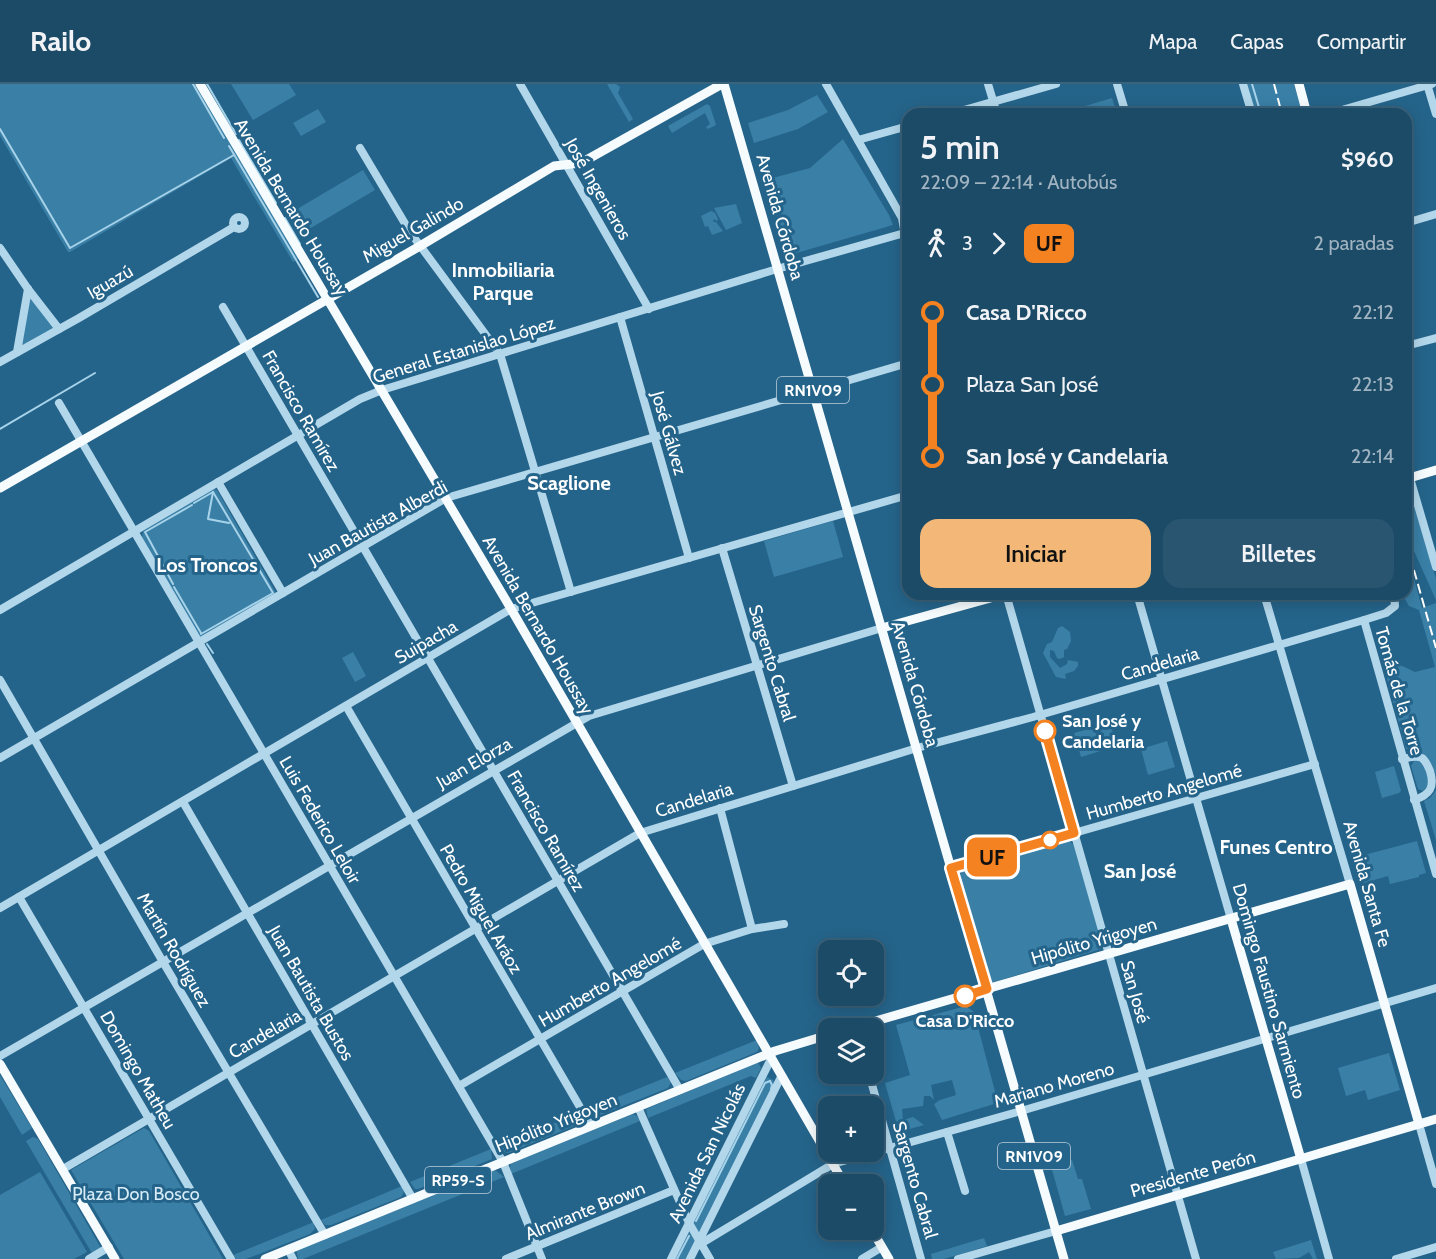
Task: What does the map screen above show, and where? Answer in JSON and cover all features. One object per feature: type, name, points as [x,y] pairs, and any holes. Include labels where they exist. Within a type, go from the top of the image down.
[{"type":"main road","name":"Avenida Bernardo Houssay","points":[[200,84],[511,609],[838,1174]]},
{"type":"main road","name":"Miguel Galindo","points":[[0,488],[420,246],[554,166],[581,163],[723,84]]},
{"type":"main road","name":"Avenida Córdoba","points":[[723,84],[1064,1259]]},
{"type":"main road","points":[[1299,84],[1305,108]]},
{"type":"main road","points":[[1412,477],[1436,470]]},
{"type":"main road","name":"Juan Elorza","points":[[882,628],[984,600]]},
{"type":"main road","name":"Hipólito Yrigoyen","points":[[884,1019],[1350,884]]},
{"type":"main road","name":"Avenida Santa Fe","points":[[1350,884],[1419,1124]]},
{"type":"main road","name":"Domingo Faustino Sarmiento","points":[[1231,919],[1300,1159]]},
{"type":"main road","name":"Hipólito Yrigoyen","points":[[265,1259],[290,1254],[324,1235],[591,1126],[818,1039]]},
{"type":"main road","points":[[0,1064],[113,1256]]},
{"type":"main road","name":"Presidente Perón","points":[[1056,1231],[1436,1119]]},
{"type":"main road","points":[[878,1240],[889,1259]]},
{"type":"street","name":"José Ingenieros","points":[[520,84],[650,309]]},
{"type":"street","points":[[826,84],[902,218]]},
{"type":"street","points":[[988,84],[995,108]]},
{"type":"street","points":[[972,108],[1056,84]]},
{"type":"street","points":[[1117,84],[1124,108]]},
{"type":"street","points":[[1243,84],[1250,108]]},
{"type":"street","points":[[1348,108],[1429,84],[1436,114]]},
{"type":"street","points":[[858,140],[902,128]]},
{"type":"street","points":[[360,148],[420,246],[500,354],[571,592]]},
{"type":"street","points":[[1412,221],[1436,214]]},
{"type":"street","name":"Iguazú","points":[[0,362],[234,227]]},
{"type":"street","name":"General Estanislao López","points":[[0,610],[360,399],[382,390],[777,269],[902,234]]},
{"type":"street","points":[[0,248],[59,329]]},
{"type":"street","points":[[17,352],[28,289]]},
{"type":"street","name":"Francisco Ramírez","points":[[223,307],[680,1090]]},
{"type":"street","name":"José Gálvez","points":[[620,318],[688,558]]},
{"type":"street","points":[[1412,344],[1436,338]]},
{"type":"street","name":"Juan Bautista Alberdi","points":[[0,758],[446,498],[902,365]]},
{"type":"street","name":"Luis Federico Leloir","points":[[59,403],[503,1162],[542,1259]]},
{"type":"street","points":[[218,483],[283,593]]},
{"type":"street","points":[[1412,491],[1436,567]]},
{"type":"street","name":"Suipacha","points":[[0,908],[511,609],[902,497]]},
{"type":"street","name":"Sargento Cabral","points":[[722,548],[793,786]]},
{"type":"street","name":"San José","points":[[1008,600],[1196,1259]]},
{"type":"street","name":"Domingo Faustino Sarmiento","points":[[1139,600],[1231,919]]},
{"type":"street","name":"Avenida Santa Fe","points":[[1266,600],[1350,884]]},
{"type":"street","name":"Tomás de la Torre","points":[[1394,600],[1395,606]]},
{"type":"street","name":"Candelaria","points":[[63,1170],[640,832],[917,748],[1041,715],[1364,620],[1386,613],[1395,606]]},
{"type":"street","name":"Tomás de la Torre","points":[[1364,620],[1436,874]]},
{"type":"street","name":"Juan Elorza","points":[[0,1056],[589,716],[882,628]]},
{"type":"street","name":"Martín Rodríguez","points":[[0,680],[324,1235]]},
{"type":"street","name":"Pedro Miguel Aráoz","points":[[346,706],[591,1126]]},
{"type":"street","points":[[1402,759],[1420,757],[1424,759],[1430,770],[1432,780],[1430,791],[1426,796],[1414,800]]},
{"type":"street","name":"Humberto Angelomé","points":[[951,868],[1315,764]]},
{"type":"street","name":"Juan Bautista Bustos","points":[[183,802],[413,1199]]},
{"type":"street","points":[[720,808],[752,929]]},
{"type":"street","name":"Domingo Matheu","points":[[19,897],[231,1259]]},
{"type":"street","name":"Humberto Angelomé","points":[[459,1086],[704,944],[752,929],[784,924]]},
{"type":"street","name":"Mariano Moreno","points":[[699,1244],[832,1164],[1021,1111],[1436,987]]},
{"type":"street","name":"Avenida San Nicolás","points":[[671,1259],[769,1057]]},
{"type":"street","name":"Avenida San Nicolás","points":[[690,1259],[781,1077]]},
{"type":"street","name":"Sargento Cabral","points":[[872,1084],[921,1259]]},
{"type":"street","points":[[638,1107],[689,1224],[710,1259]]},
{"type":"street","name":"Avenida Santa Fe","points":[[1419,1124],[1436,1184]]},
{"type":"street","points":[[947,1132],[965,1191]]},
{"type":"street","name":"Domingo Faustino Sarmiento","points":[[1300,1159],[1329,1259]]},
{"type":"street","name":"Almirante Brown","points":[[506,1259],[674,1190]]},
{"type":"street","name":"Presidente Perón","points":[[958,1259],[1056,1231]]},
{"type":"street","points":[[862,1259],[882,1247]]},
{"type":"street","points":[[1396,1259],[1436,1247]]},
{"type":"street","points":[[89,1259],[113,1256]]},
{"type":"green space","points":[[0,84],[200,84],[301,257],[293,262],[231,158],[68,252],[0,136]]},
{"type":"green space","points":[[231,84],[289,84],[296,95],[253,120]]},
{"type":"green space","points":[[607,84],[616,84],[620,87],[618,93],[633,119],[629,122]]},
{"type":"green space","points":[[1243,84],[1299,84],[1305,108],[1250,108]]},
{"type":"green space","points":[[817,95],[828,112],[798,129],[754,143],[748,123],[788,110]]},
{"type":"green space","points":[[1112,98],[1115,108],[1079,108]]},
{"type":"green space","points":[[707,104],[710,106],[716,125],[708,129],[706,127],[710,124],[705,113],[672,133],[668,126]]},
{"type":"green space","points":[[318,109],[326,122],[301,136],[293,123]]},
{"type":"green space","points":[[843,139],[893,225],[786,256],[765,180],[810,168]]},
{"type":"green space","points":[[363,170],[375,190],[304,232],[292,212]]},
{"type":"green space","points":[[736,204],[742,223],[726,230],[714,208]]},
{"type":"green space","points":[[711,211],[718,219],[717,221],[714,219],[713,222],[716,222],[723,231],[712,235],[708,226],[705,227],[701,216]]},
{"type":"green space","points":[[28,289],[59,329],[17,352]]},
{"type":"green space","points":[[213,489],[217,490],[276,593],[200,637],[142,538],[143,531]]},
{"type":"green space","points":[[1412,498],[1436,579],[1436,600],[1414,551]]},
{"type":"green space","points":[[833,521],[843,557],[774,577],[764,541]]},
{"type":"green space","points":[[1412,572],[1422,608],[1436,603],[1436,776],[1426,757],[1406,749],[1379,649],[1394,662],[1415,672],[1435,667],[1419,610],[1409,606],[1406,600],[1412,600]]},
{"type":"green space","points":[[1062,626],[1070,632],[1071,641],[1064,650],[1064,657],[1057,658],[1054,651],[1050,650],[1050,657],[1060,668],[1067,664],[1068,660],[1078,662],[1074,671],[1065,674],[1066,679],[1056,677],[1043,653],[1047,644],[1052,642],[1058,628]]},
{"type":"green space","points":[[353,652],[366,676],[355,682],[342,658]]},
{"type":"green space","points":[[1110,723],[1117,746],[1081,757],[1074,733]]},
{"type":"green space","points":[[1167,741],[1175,767],[1148,775],[1141,749]]},
{"type":"green space","points":[[1416,758],[1425,764],[1430,784],[1423,791],[1418,789],[1411,766]]},
{"type":"green space","points":[[1394,766],[1401,791],[1382,798],[1375,772]]},
{"type":"green space","points":[[1436,790],[1436,840],[1424,801],[1430,798]]},
{"type":"green space","points":[[1068,840],[1073,844],[1103,945],[1101,949],[989,982],[960,875],[962,872]]},
{"type":"green space","points":[[1417,841],[1426,873],[1390,884],[1388,876],[1360,884],[1353,858]]},
{"type":"green space","points":[[966,1006],[974,1012],[997,1099],[994,1104],[942,1120],[934,1104],[956,1095],[952,1080],[931,1085],[934,1100],[930,1096],[924,1096],[923,1106],[902,1109],[903,1120],[913,1117],[924,1125],[899,1132],[885,1083],[910,1075],[896,1025]]},
{"type":"green space","points":[[757,1040],[759,1048],[757,1052],[686,1081],[681,1080],[675,1073]]},
{"type":"green space","points":[[1389,1053],[1400,1090],[1368,1100],[1365,1090],[1346,1096],[1338,1068]]},
{"type":"green space","points":[[758,1062],[761,1068],[756,1078],[751,1076],[648,1118],[646,1109]]},
{"type":"green space","points":[[0,1075],[32,1128],[22,1135],[0,1097]]},
{"type":"green space","points":[[667,1077],[671,1082],[668,1088],[595,1117],[586,1110]]},
{"type":"green space","points":[[767,1077],[775,1084],[698,1233],[693,1222]]},
{"type":"green space","points":[[579,1113],[582,1118],[579,1124],[508,1153],[499,1146]]},
{"type":"green space","points":[[633,1114],[640,1121],[511,1174],[511,1163]]},
{"type":"green space","name":"Plaza Don Bosco","points":[[144,1128],[149,1131],[223,1259],[124,1259],[71,1170]]},
{"type":"green space","points":[[33,1137],[38,1139],[101,1248],[93,1255],[26,1141]]},
{"type":"green space","points":[[491,1149],[492,1159],[418,1189],[415,1189],[410,1182]]},
{"type":"green space","points":[[1072,1160],[1078,1179],[1082,1179],[1091,1209],[1065,1216],[1051,1166]]},
{"type":"green space","points":[[495,1170],[504,1177],[303,1259],[298,1259],[296,1249]]},
{"type":"green space","points":[[40,1172],[87,1252],[74,1259],[0,1259],[0,1195]]},
{"type":"green space","points":[[402,1186],[404,1192],[401,1197],[331,1225],[325,1225],[321,1220]]},
{"type":"green space","points":[[314,1222],[315,1229],[310,1234],[246,1259],[236,1259],[233,1255]]},
{"type":"green space","points":[[689,1232],[696,1240],[688,1259],[674,1259]]},
{"type":"green space","points":[[984,1238],[987,1246],[944,1259],[932,1259],[931,1254]]},
{"type":"green space","points":[[1311,1240],[1317,1259],[1313,1259],[1309,1252],[1299,1258],[1276,1259],[1273,1252]]},
{"type":"waterway","points":[[193,84],[224,138]]},
{"type":"waterway","points":[[207,84],[236,134]]},
{"type":"waterway","points":[[1252,84],[1259,108]]},
{"type":"waterway","points":[[0,129],[70,248],[234,155]]},
{"type":"waterway","points":[[239,140],[276,203]]},
{"type":"waterway","points":[[229,146],[318,297]]},
{"type":"waterway","points":[[285,218],[300,244]]},
{"type":"waterway","points":[[0,429],[95,373]]},
{"type":"waterway","points":[[213,492],[208,519],[229,523]]},
{"type":"waterway","points":[[194,503],[213,492]]},
{"type":"waterway","points":[[201,634],[273,593],[213,492]]},
{"type":"waterway","points":[[173,584],[145,532],[192,505]]},
{"type":"waterway","points":[[174,587],[201,633]]},
{"type":"waterway","points":[[207,644],[213,653]]},
{"type":"waterway","points":[[770,1081],[771,1089]]},
{"type":"waterway","points":[[696,1221],[765,1083],[770,1081]]},
{"type":"waterway","points":[[677,1259],[689,1236]]},
{"type":"railway","points":[[1274,84],[1280,108]]},
{"type":"railway","points":[[1412,563],[1436,648]]},
{"type":"bus line","name":"UF","points":[[965,996],[987,989],[951,868],[1074,833],[1045,731]]},
{"type":"place","name":"San José y Candelaria","points":[[1045,731]]},
{"type":"place","name":"Casa D'Ricco","points":[[965,996]]},
{"type":"district","name":"Inmobiliaria Parque","points":[[503,282]]},
{"type":"district","name":"Scaglione","points":[[569,483]]},
{"type":"district","name":"Los Troncos","points":[[207,565]]},
{"type":"district","name":"Funes Centro","points":[[1276,847]]},
{"type":"district","name":"San José","points":[[1140,871]]}]
